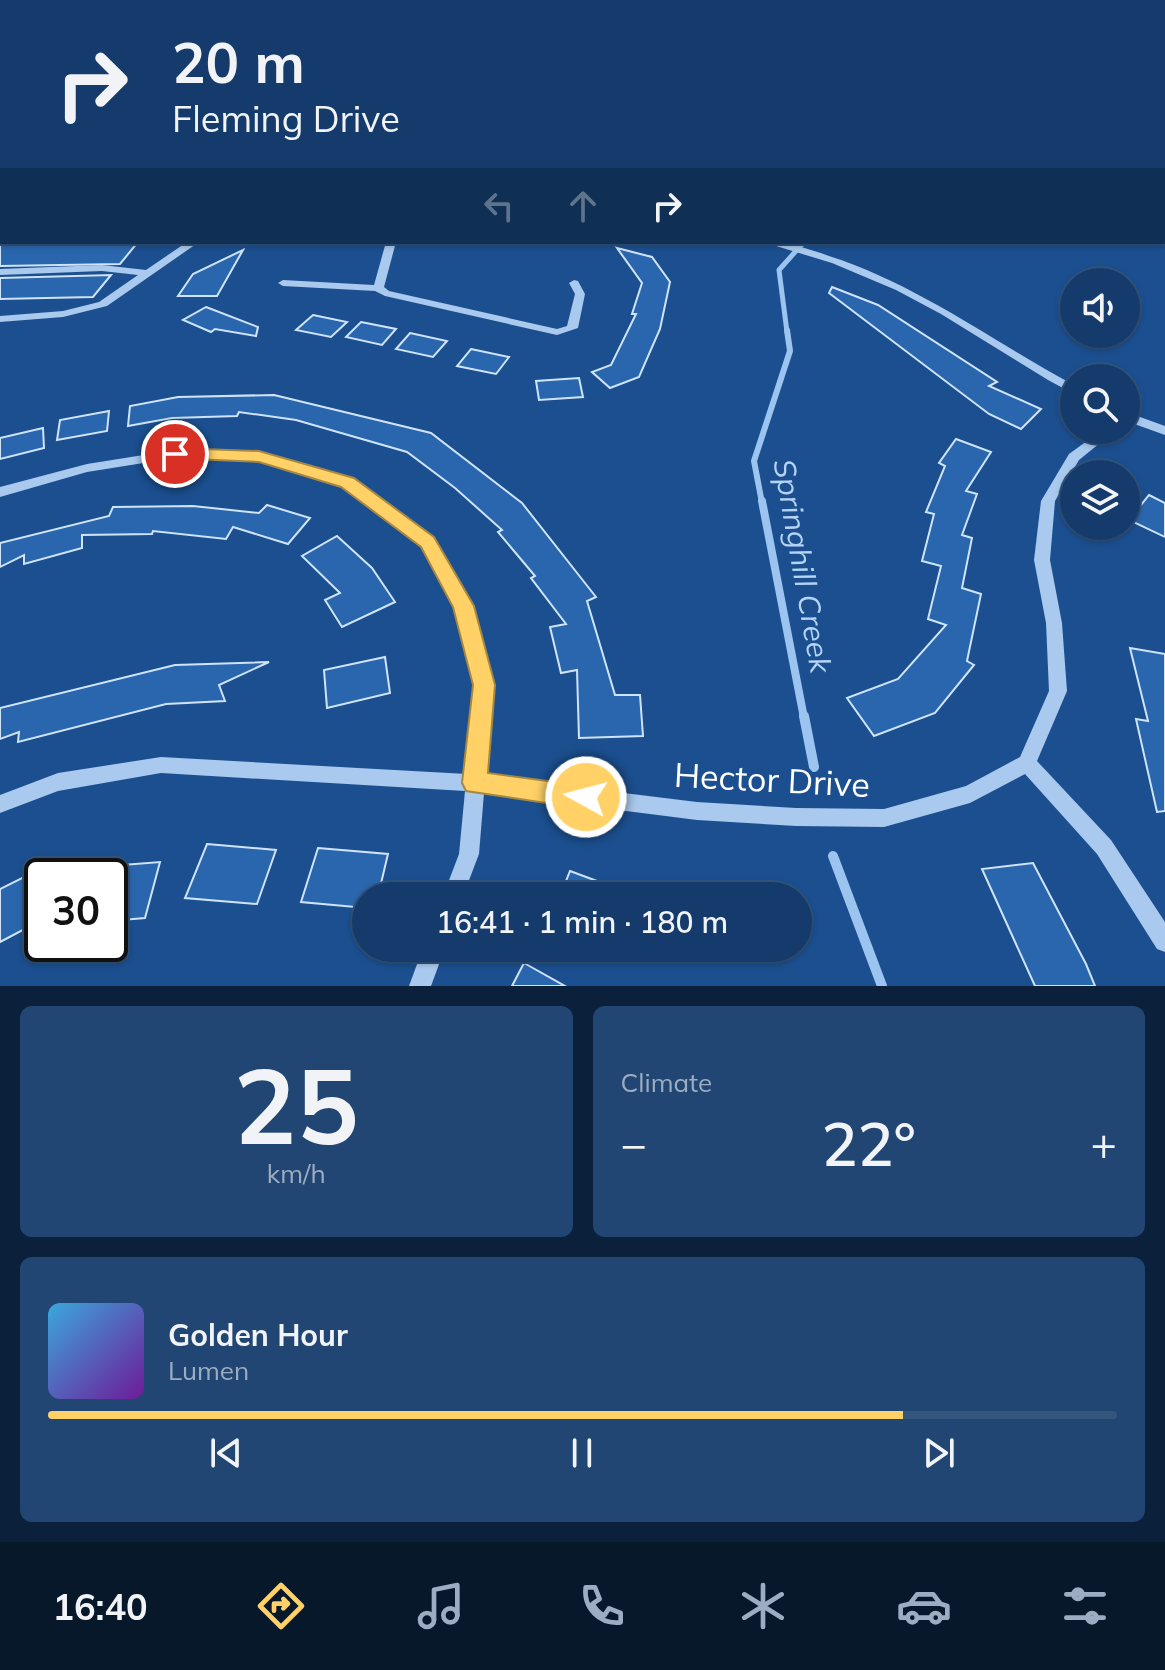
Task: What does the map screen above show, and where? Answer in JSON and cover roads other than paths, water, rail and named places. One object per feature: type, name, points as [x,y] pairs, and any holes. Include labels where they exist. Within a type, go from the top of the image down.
[{"type":"street","points":[[0,319],[85,311],[103,304],[191,244]]},
{"type":"street","points":[[378,288],[390,244]]},
{"type":"street","points":[[775,244],[827,258],[901,288],[1060,382]]},
{"type":"street","points":[[0,272],[102,268],[146,273]]},
{"type":"street","points":[[283,283],[378,288],[385,293],[557,332],[572,328],[580,294],[574,283]]},
{"type":"street","points":[[1140,422],[1165,431]]},
{"type":"street","points":[[1091,444],[1074,457],[1048,501],[1042,560],[1054,623],[1058,691],[1027,763],[1104,847],[1165,941]]},
{"type":"street","points":[[0,492],[87,468],[175,454],[259,457],[347,482],[428,542],[463,606],[484,685],[469,854],[458,882]]},
{"type":"street","name":"Hector Drive","points":[[0,804],[58,782],[161,765],[475,783],[697,811],[884,818],[970,794],[1027,763]]},
{"type":"street","points":[[420,986],[429,962]]},
{"type":"waterway","name":"Springhill Creek","points":[[787,332],[779,270],[802,244]]},
{"type":"waterway","name":"Springhill Creek","points":[[762,503],[754,461],[790,351],[787,330]]},
{"type":"waterway","name":"Springhill Creek","points":[[762,501],[804,718]]},
{"type":"waterway","name":"Springhill Creek","points":[[804,716],[814,767]]},
{"type":"waterway","name":"Springhill Creek","points":[[833,856],[882,986]]}]
